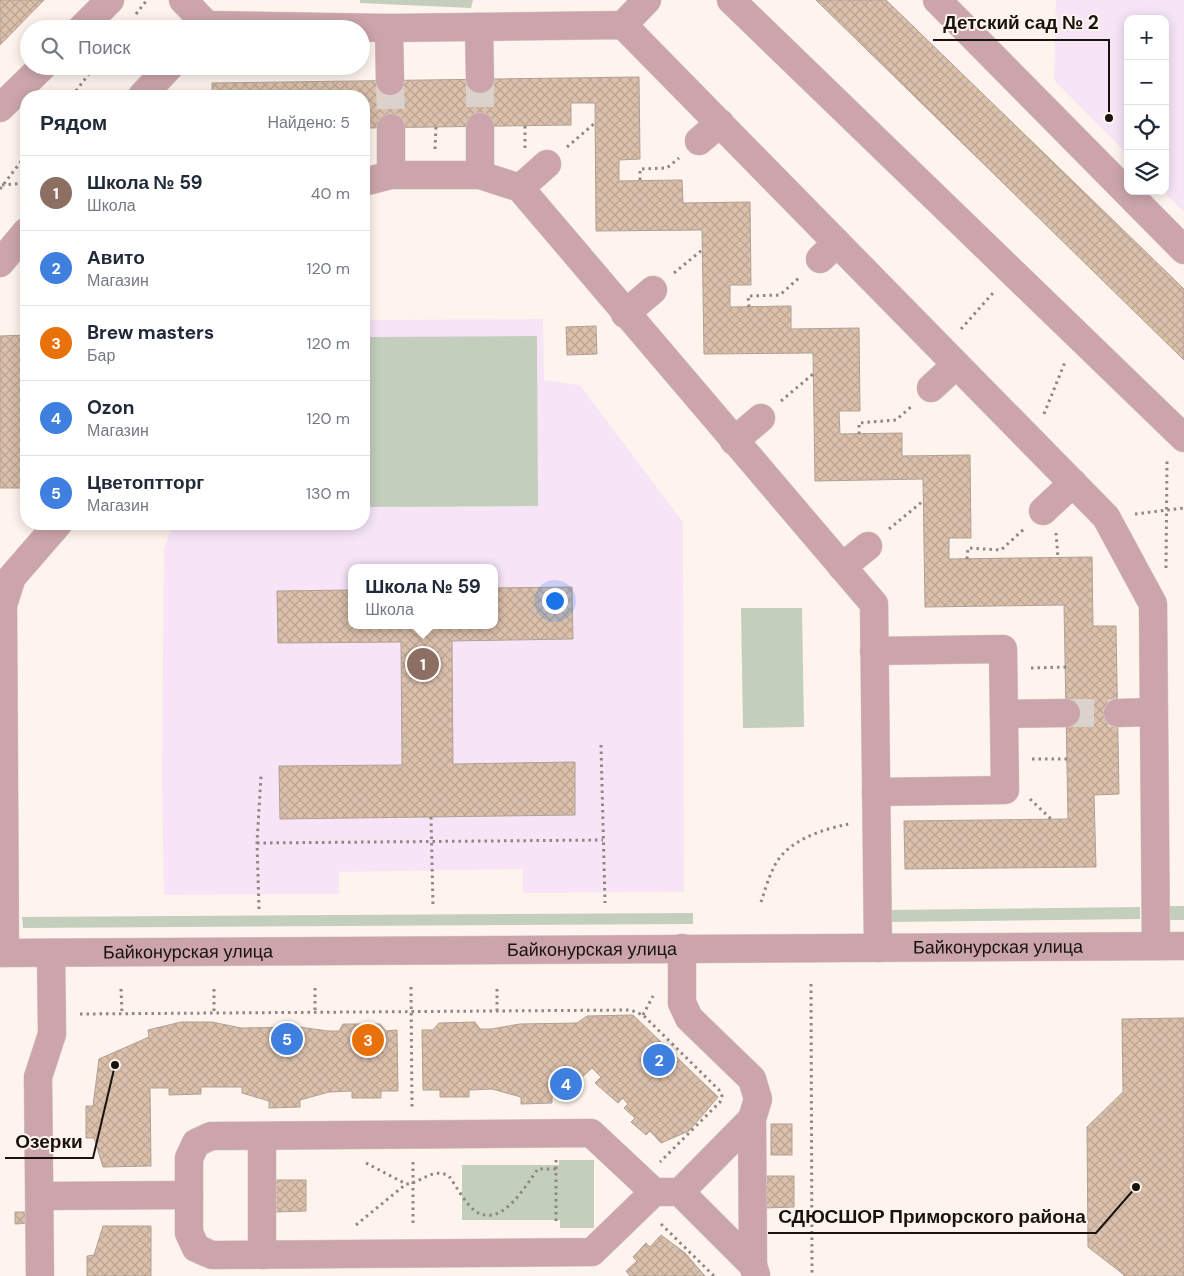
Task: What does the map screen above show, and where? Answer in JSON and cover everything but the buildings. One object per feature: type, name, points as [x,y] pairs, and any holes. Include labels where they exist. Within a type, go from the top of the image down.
[{"type":"street","points":[[90,20],[110,0]]},
{"type":"street","points":[[184,0],[200,20]]},
{"type":"street","points":[[370,28],[623,25],[648,0]]},
{"type":"street","points":[[731,0],[1176,430]]},
{"type":"street","points":[[937,0],[1184,250]]},
{"type":"street","points":[[623,25],[720,123],[828,251],[949,357],[1106,517],[1153,604],[1156,946]]},
{"type":"street","points":[[479,27],[480,79]]},
{"type":"street","points":[[389,28],[390,81]]},
{"type":"street","points":[[0,108],[34,75]]},
{"type":"street","points":[[148,90],[162,75]]},
{"type":"street","points":[[699,141],[720,123]]},
{"type":"street","points":[[480,127],[480,175]]},
{"type":"street","points":[[391,128],[391,175]]},
{"type":"street","points":[[520,188],[547,164]]},
{"type":"street","points":[[370,180],[391,175],[480,175],[520,188],[625,314],[874,604],[878,948]]},
{"type":"street","points":[[625,314],[654,290]]},
{"type":"street","points":[[931,388],[949,357]]},
{"type":"street","points":[[734,441],[761,418]]},
{"type":"street","points":[[1043,511],[1073,483]]},
{"type":"street","points":[[3,953],[2,656],[6,572],[52,530]]},
{"type":"street","points":[[842,567],[868,546]]},
{"type":"street","points":[[874,651],[1003,649],[1004,714],[1005,790],[876,792]]},
{"type":"street","points":[[1118,712],[1153,712]]},
{"type":"street","points":[[1004,714],[1066,713]]},
{"type":"street","name":"Байконурская улица","points":[[3,953],[1184,946]]},
{"type":"street","points":[[682,948],[682,1003],[689,1018],[752,1079],[758,1100],[752,1119],[755,1270]]},
{"type":"street","points":[[40,1276],[38,1077],[52,1034],[51,953]]},
{"type":"street","points":[[752,1119],[654,1193],[592,1252],[212,1255],[196,1248],[189,1233],[189,1158],[196,1143],[211,1136],[591,1133],[654,1193],[755,1270]]},
{"type":"street","points":[[262,1136],[262,1255]]},
{"type":"street","points":[[40,1196],[189,1195]]},
{"type":"path","points":[[77,90],[88,75]]},
{"type":"path","points":[[547,164],[595,123]]},
{"type":"path","points":[[640,180],[640,169],[666,168],[699,141]]},
{"type":"path","points":[[1,187],[20,163]]},
{"type":"path","points":[[1,187],[20,184]]},
{"type":"path","points":[[654,290],[702,250]]},
{"type":"path","points":[[749,307],[748,296],[780,296],[828,251]]},
{"type":"path","points":[[949,357],[1012,272]]},
{"type":"path","points":[[1033,443],[1076,333]]},
{"type":"path","points":[[761,418],[813,374]]},
{"type":"path","points":[[859,434],[859,423],[896,420],[931,388]]},
{"type":"path","points":[[1153,604],[1166,590],[1166,510],[1176,430]]},
{"type":"path","points":[[868,546],[924,501]]},
{"type":"path","points":[[1106,517],[1184,508]]},
{"type":"path","points":[[967,559],[968,548],[1001,550],[1043,511]]},
{"type":"path","points":[[1003,669],[1066,667]]},
{"type":"path","points":[[601,745],[604,903]]},
{"type":"path","points":[[1004,759],[1067,759]]},
{"type":"path","points":[[258,909],[257,843],[261,776]]},
{"type":"path","points":[[431,817],[433,906]]},
{"type":"path","points":[[761,902],[775,864],[790,848],[806,838],[827,829],[849,824],[877,822]]},
{"type":"path","points":[[257,843],[603,840]]},
{"type":"path","points":[[811,984],[812,1276]]},
{"type":"path","points":[[497,986],[497,1010]]},
{"type":"path","points":[[411,987],[414,1253]]},
{"type":"path","points":[[315,988],[315,1012]]},
{"type":"path","points":[[121,989],[122,1013]]},
{"type":"path","points":[[214,989],[214,1013]]},
{"type":"path","points":[[642,1015],[652,1000]]},
{"type":"path","points":[[52,1014],[631,1010],[642,1015],[719,1090],[722,1096],[720,1102],[654,1193],[714,1276]]},
{"type":"path","points":[[555,1134],[556,1252]]},
{"type":"path","points":[[362,1162],[406,1184],[413,1184],[433,1173],[443,1172],[449,1176],[475,1210],[487,1215],[500,1213],[510,1205],[538,1169],[556,1169]]},
{"type":"path","points":[[321,1254],[406,1184]]},
{"type":"shaded area","points":[[1056,0],[1184,0],[1184,212],[1167,195],[1169,195],[1169,15],[1124,15],[1124,151],[1054,80]]},
{"type":"shaded area","points":[[543,319],[544,380],[580,385],[683,522],[684,892],[523,893],[523,869],[339,872],[339,894],[164,895],[162,779],[164,548],[171,530],[370,530],[370,320]]},
{"type":"green space","points":[[360,0],[473,0],[471,8],[360,3]]},
{"type":"green space","points":[[537,336],[538,506],[370,507],[370,337]]},
{"type":"green space","points":[[741,608],[802,608],[804,727],[743,728]]},
{"type":"green space","points":[[1165,906],[1184,906],[1184,920],[1165,920]]},
{"type":"green space","points":[[1140,907],[1140,919],[888,922],[887,910]]},
{"type":"green space","points":[[693,913],[693,924],[23,928],[22,917]]},
{"type":"green space","points":[[559,1160],[594,1160],[594,1228],[560,1228],[560,1220],[462,1220],[462,1165],[559,1165]]},
{"type":"tunnel","points":[[480,79],[480,127]]},
{"type":"tunnel","points":[[390,81],[391,128]]},
{"type":"tunnel","points":[[1066,713],[1118,713]]},
{"type":"place","name":"Детский сад № 2","points":[[1109,118]]},
{"type":"place","name":"Школа № 59","points":[[423,664]]},
{"type":"place","name":"Цветоптторг","points":[[287,1039]]},
{"type":"place","name":"Brew masters","points":[[368,1040]]},
{"type":"place","name":"Авито","points":[[659,1060]]},
{"type":"place","name":"Озерки","points":[[115,1065]]},
{"type":"place","name":"Ozon","points":[[566,1084]]},
{"type":"place","name":"СДЮСШОР Приморского района","points":[[1136,1187]]}]
